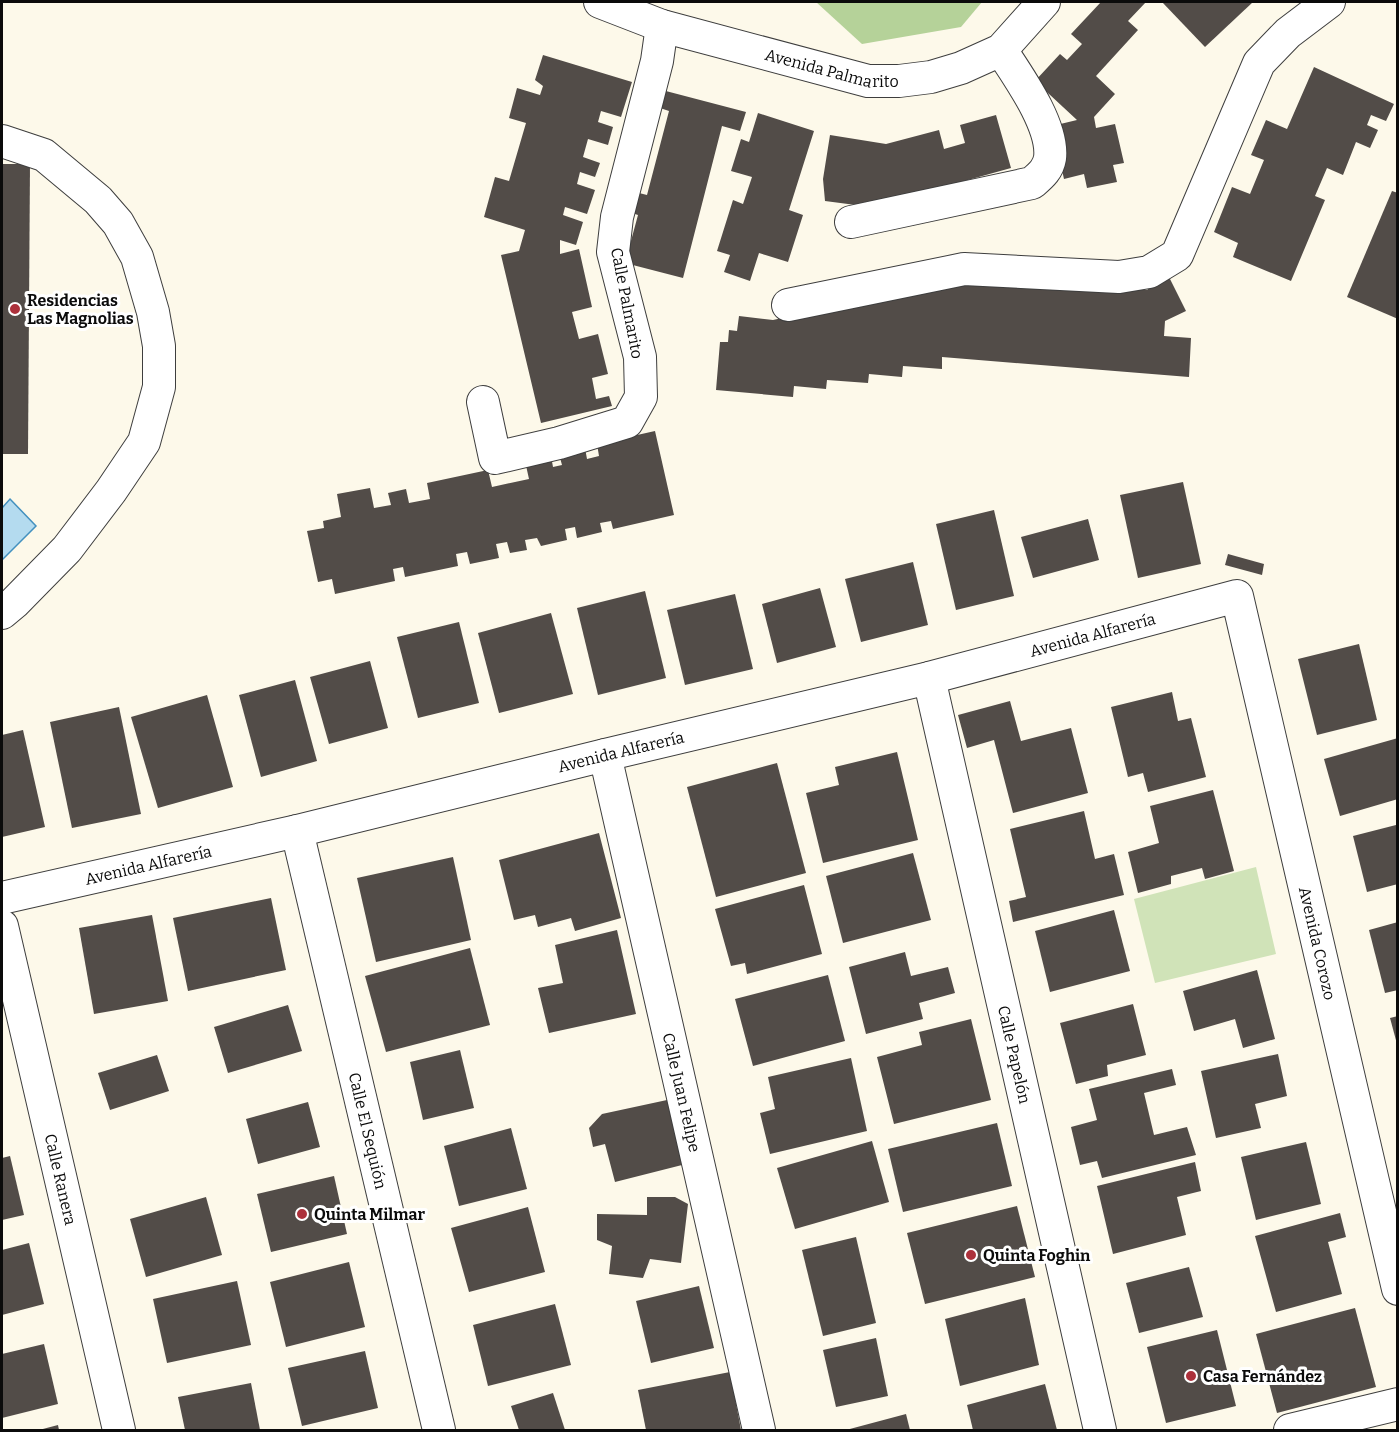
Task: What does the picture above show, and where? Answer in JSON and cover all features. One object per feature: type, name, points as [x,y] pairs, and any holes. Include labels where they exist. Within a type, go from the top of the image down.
[{"type":"street","name":"Avenida Palmarito","points":[[600,2],[662,26],[868,81],[899,81],[931,77],[961,68],[1001,50],[1044,2]]},
{"type":"street","points":[[788,305],[964,269],[1119,278],[1149,272],[1177,255],[1259,63],[1288,33],[1329,2]]},
{"type":"street","name":"Calle Palmarito","points":[[483,402],[495,458],[559,443],[627,422],[642,397],[640,357],[614,252],[617,218],[657,61],[662,26]]},
{"type":"street","points":[[851,222],[1032,183],[1044,173],[1050,158],[1042,118],[1001,50]]},
{"type":"street","points":[[2,141],[44,155],[98,200],[118,224],[137,257],[153,312],[159,346],[159,387],[144,442],[111,491],[67,549],[2,613]]},
{"type":"street","name":"Avenida Alfarería","points":[[2,898],[297,831],[929,678],[1237,596]]},
{"type":"street","name":"Avenida Corozo","points":[[1237,596],[1398,1289]]},
{"type":"street","name":"Calle Papelón","points":[[929,678],[1100,1431]]},
{"type":"street","name":"Calle Juan Felipe","points":[[605,755],[759,1431]]},
{"type":"street","name":"Calle El Sequión","points":[[297,831],[439,1431]]},
{"type":"street","name":"Calle Ranera","points":[[2,926],[119,1431]]},
{"type":"street","points":[[1290,1431],[1398,1404]]},
{"type":"green space","points":[[816,2],[982,2],[961,27],[862,44]]},
{"type":"green space","points":[[1256,867],[1276,954],[1155,983],[1134,899]]},
{"type":"water","points":[[10,499],[36,526],[2,560],[2,508]]},
{"type":"building","points":[[1101,2],[1146,2],[1128,21],[1138,30],[1096,76],[1115,94],[1094,117],[1096,128],[1115,124],[1124,163],[1113,165],[1117,182],[1087,188],[1084,174],[1064,179],[1052,126],[1077,120],[1035,81],[1060,54],[1067,60],[1082,44],[1071,34]]},
{"type":"building","points":[[1162,2],[1253,2],[1205,47]]},
{"type":"building","points":[[543,55],[632,82],[621,117],[601,111],[598,122],[613,127],[608,145],[588,139],[583,157],[600,163],[595,177],[580,172],[577,184],[595,190],[587,214],[565,207],[563,215],[583,222],[576,245],[560,240],[560,254],[579,249],[592,307],[572,312],[579,339],[598,334],[608,374],[592,378],[596,399],[609,396],[612,406],[541,423],[501,255],[519,251],[525,230],[484,217],[495,177],[509,181],[526,123],[509,118],[517,88],[540,95],[543,86],[535,80]]},
{"type":"building","points":[[1314,67],[1394,104],[1386,121],[1371,115],[1367,125],[1378,130],[1370,148],[1356,142],[1343,175],[1327,168],[1315,196],[1325,200],[1291,281],[1233,257],[1238,243],[1214,232],[1232,187],[1250,194],[1264,160],[1251,155],[1266,120],[1287,129]]},
{"type":"building","points":[[662,90],[746,112],[740,131],[722,126],[683,278],[625,263],[638,215],[626,211],[631,191],[647,195],[669,111],[657,107]]},
{"type":"building","points":[[758,113],[814,131],[789,210],[803,215],[788,262],[759,253],[750,281],[724,272],[730,255],[717,251],[733,200],[743,204],[752,177],[731,171],[741,139],[749,142]]},
{"type":"building","points":[[996,115],[1011,168],[871,207],[825,201],[823,179],[830,135],[886,144],[939,130],[944,149],[965,143],[960,125]]},
{"type":"building","name":"Residencias Las Magnolias","points":[[2,164],[30,164],[28,454],[2,454]]},
{"type":"building","points":[[1392,191],[1398,193],[1398,319],[1347,297]]},
{"type":"building","points":[[1166,271],[1186,311],[1165,321],[1164,336],[1191,338],[1189,377],[942,357],[942,369],[903,366],[902,377],[869,374],[868,383],[827,380],[826,389],[794,386],[793,397],[716,390],[720,342],[728,342],[729,330],[737,331],[739,316],[773,320],[942,283],[1148,290],[1143,282]]},
{"type":"building","points":[[655,431],[674,515],[613,529],[611,521],[600,523],[602,532],[577,538],[575,527],[565,529],[567,540],[541,546],[537,538],[525,540],[527,550],[510,553],[507,542],[496,544],[499,558],[470,564],[467,552],[456,554],[458,566],[405,577],[403,567],[393,569],[395,581],[335,594],[332,579],[318,582],[307,531],[324,528],[323,521],[341,517],[337,494],[370,488],[374,508],[391,505],[388,493],[406,489],[409,503],[430,499],[427,483],[488,470],[492,487],[529,479],[525,461],[551,456],[553,467],[562,465],[559,454],[585,448],[587,459],[599,456],[597,444]]},
{"type":"building","points":[[1183,482],[1201,564],[1138,578],[1120,495]]},
{"type":"building","points":[[994,510],[1014,596],[956,610],[936,524]]},
{"type":"building","points":[[1088,519],[1099,560],[1033,578],[1021,537]]},
{"type":"building","points":[[1228,554],[1264,564],[1262,575],[1225,565]]},
{"type":"building","points":[[913,562],[928,625],[861,642],[845,579]]},
{"type":"building","points":[[820,588],[836,647],[777,663],[762,604]]},
{"type":"building","points":[[645,591],[666,678],[598,695],[577,608]]},
{"type":"building","points":[[735,594],[753,669],[685,685],[667,610]]},
{"type":"building","points":[[551,613],[573,694],[499,713],[478,633]]},
{"type":"building","points":[[459,622],[479,703],[418,718],[397,637]]},
{"type":"building","points":[[1359,644],[1377,720],[1317,735],[1298,659]]},
{"type":"building","points":[[370,661],[388,728],[329,744],[310,677]]},
{"type":"building","points":[[295,680],[317,761],[261,777],[239,695]]},
{"type":"building","points":[[1172,692],[1178,721],[1191,718],[1206,777],[1148,792],[1143,773],[1128,777],[1111,707]]},
{"type":"building","points":[[207,695],[233,787],[158,808],[131,717]]},
{"type":"building","points":[[1010,701],[1021,741],[1071,728],[1088,793],[1013,813],[994,740],[967,748],[958,715]]},
{"type":"building","points":[[119,707],[141,814],[72,828],[50,722]]},
{"type":"building","points":[[23,730],[45,827],[2,837],[2,735]]},
{"type":"building","points":[[1398,738],[1398,799],[1340,816],[1324,759]]},
{"type":"building","points":[[897,752],[918,840],[823,863],[806,793],[839,785],[835,767]]},
{"type":"building","points":[[777,763],[806,873],[716,897],[687,787]]},
{"type":"building","points":[[1213,790],[1234,871],[1205,879],[1202,868],[1171,876],[1171,884],[1138,893],[1128,852],[1159,843],[1150,806]]},
{"type":"building","points":[[1084,811],[1095,859],[1114,854],[1124,895],[1013,922],[1009,901],[1026,897],[1010,829]]},
{"type":"building","points":[[1396,825],[1398,884],[1367,892],[1353,836]]},
{"type":"building","points":[[599,833],[621,918],[575,931],[571,918],[538,927],[535,915],[514,920],[499,860]]},
{"type":"building","points":[[913,853],[931,920],[843,943],[826,876]]},
{"type":"building","points":[[453,857],[471,940],[376,962],[357,878]]},
{"type":"building","points":[[804,885],[822,954],[747,974],[745,963],[731,966],[715,909]]},
{"type":"building","points":[[271,898],[286,970],[188,991],[173,918]]},
{"type":"building","points":[[1114,910],[1130,971],[1050,992],[1035,931]]},
{"type":"building","points":[[152,915],[168,1001],[94,1014],[79,928]]},
{"type":"building","points":[[1398,922],[1398,990],[1385,993],[1369,930]]},
{"type":"building","points":[[617,930],[636,1014],[549,1033],[538,988],[563,983],[555,945]]},
{"type":"building","points":[[470,948],[490,1025],[386,1052],[365,976]]},
{"type":"building","points":[[905,952],[911,976],[948,967],[955,993],[919,1003],[923,1019],[866,1034],[849,967]]},
{"type":"building","points":[[1257,970],[1275,1039],[1243,1048],[1235,1019],[1194,1031],[1183,991]]},
{"type":"building","points":[[828,975],[845,1041],[753,1066],[735,999]]},
{"type":"building","points":[[1133,1004],[1146,1055],[1107,1065],[1108,1076],[1076,1084],[1060,1023]]},
{"type":"building","points":[[288,1005],[302,1051],[228,1073],[214,1027]]},
{"type":"building","points":[[1398,1016],[1398,1043],[1397,1044],[1390,1018]]},
{"type":"building","points":[[971,1019],[991,1100],[894,1124],[877,1057],[922,1045],[919,1032]]},
{"type":"building","points":[[460,1050],[474,1108],[423,1120],[410,1062]]},
{"type":"building","points":[[1278,1054],[1287,1096],[1255,1104],[1261,1128],[1216,1138],[1201,1071]]},
{"type":"building","points":[[157,1055],[169,1091],[110,1110],[98,1073]]},
{"type":"building","points":[[851,1058],[867,1131],[770,1154],[760,1113],[775,1109],[768,1077]]},
{"type":"building","points":[[1172,1069],[1176,1085],[1144,1093],[1154,1135],[1187,1127],[1196,1155],[1102,1178],[1097,1161],[1080,1165],[1071,1127],[1097,1120],[1089,1089]]},
{"type":"building","points":[[667,1100],[682,1165],[615,1182],[605,1144],[593,1147],[589,1128],[602,1114]]},
{"type":"building","points":[[308,1102],[320,1147],[258,1164],[246,1119]]},
{"type":"building","points":[[997,1123],[1012,1186],[903,1212],[888,1149]]},
{"type":"building","points":[[511,1128],[527,1189],[459,1206],[444,1146]]},
{"type":"building","points":[[872,1141],[889,1202],[795,1229],[777,1168]]},
{"type":"building","points":[[1306,1142],[1321,1204],[1256,1220],[1241,1157]]},
{"type":"building","points":[[10,1156],[24,1215],[2,1220],[2,1158]]},
{"type":"building","points":[[1195,1162],[1201,1191],[1177,1197],[1186,1235],[1113,1254],[1097,1186]]},
{"type":"building","name":"Quinta Milmar","points":[[334,1176],[347,1234],[271,1252],[257,1194]]},
{"type":"building","points":[[206,1197],[222,1255],[146,1277],[130,1219]]},
{"type":"building","points":[[647,1197],[675,1197],[688,1204],[681,1263],[650,1259],[643,1278],[609,1274],[612,1246],[597,1240],[597,1214],[647,1215]]},
{"type":"building","name":"Quinta Foghin","points":[[1017,1206],[1035,1277],[925,1304],[907,1233]]},
{"type":"building","points":[[528,1207],[545,1272],[469,1292],[451,1228]]},
{"type":"building","points":[[1340,1213],[1346,1237],[1328,1242],[1342,1294],[1276,1312],[1255,1236]]},
{"type":"building","points":[[856,1237],[876,1323],[823,1336],[802,1250]]},
{"type":"building","points":[[29,1243],[44,1304],[2,1315],[2,1250]]},
{"type":"building","points":[[349,1262],[365,1327],[286,1347],[270,1282]]},
{"type":"building","points":[[1189,1267],[1203,1317],[1139,1333],[1126,1283]]},
{"type":"building","points":[[237,1281],[251,1345],[167,1363],[153,1299]]},
{"type":"building","points":[[699,1286],[714,1348],[651,1363],[636,1301]]},
{"type":"building","points":[[1025,1298],[1039,1365],[960,1386],[945,1319]]},
{"type":"building","points":[[555,1304],[571,1365],[488,1386],[473,1325]]},
{"type":"building","points":[[1355,1308],[1376,1387],[1277,1413],[1256,1334]]},
{"type":"building","name":"Casa Fernández","points":[[1217,1330],[1236,1406],[1166,1423],[1147,1347]]},
{"type":"building","points":[[876,1338],[888,1396],[836,1407],[823,1350]]},
{"type":"building","points":[[44,1344],[58,1404],[2,1418],[2,1354]]},
{"type":"building","points":[[365,1351],[378,1408],[302,1426],[288,1368]]},
{"type":"building","points":[[730,1372],[741,1430],[646,1430],[638,1390]]},
{"type":"building","points":[[251,1383],[260,1430],[185,1430],[178,1397]]},
{"type":"building","points":[[1045,1384],[1057,1430],[973,1430],[967,1405]]},
{"type":"building","points":[[553,1393],[565,1430],[519,1430],[511,1406]]},
{"type":"building","points":[[906,1414],[910,1430],[846,1430]]},
{"type":"building","points":[[58,1425],[59,1430],[39,1430]]},
{"type":"place","name":"Residencias Las Magnolias","points":[[15,309]]},
{"type":"place","name":"Quinta Milmar","points":[[302,1214]]},
{"type":"place","name":"Quinta Foghin","points":[[971,1255]]},
{"type":"place","name":"Casa Fernández","points":[[1191,1376]]}]
